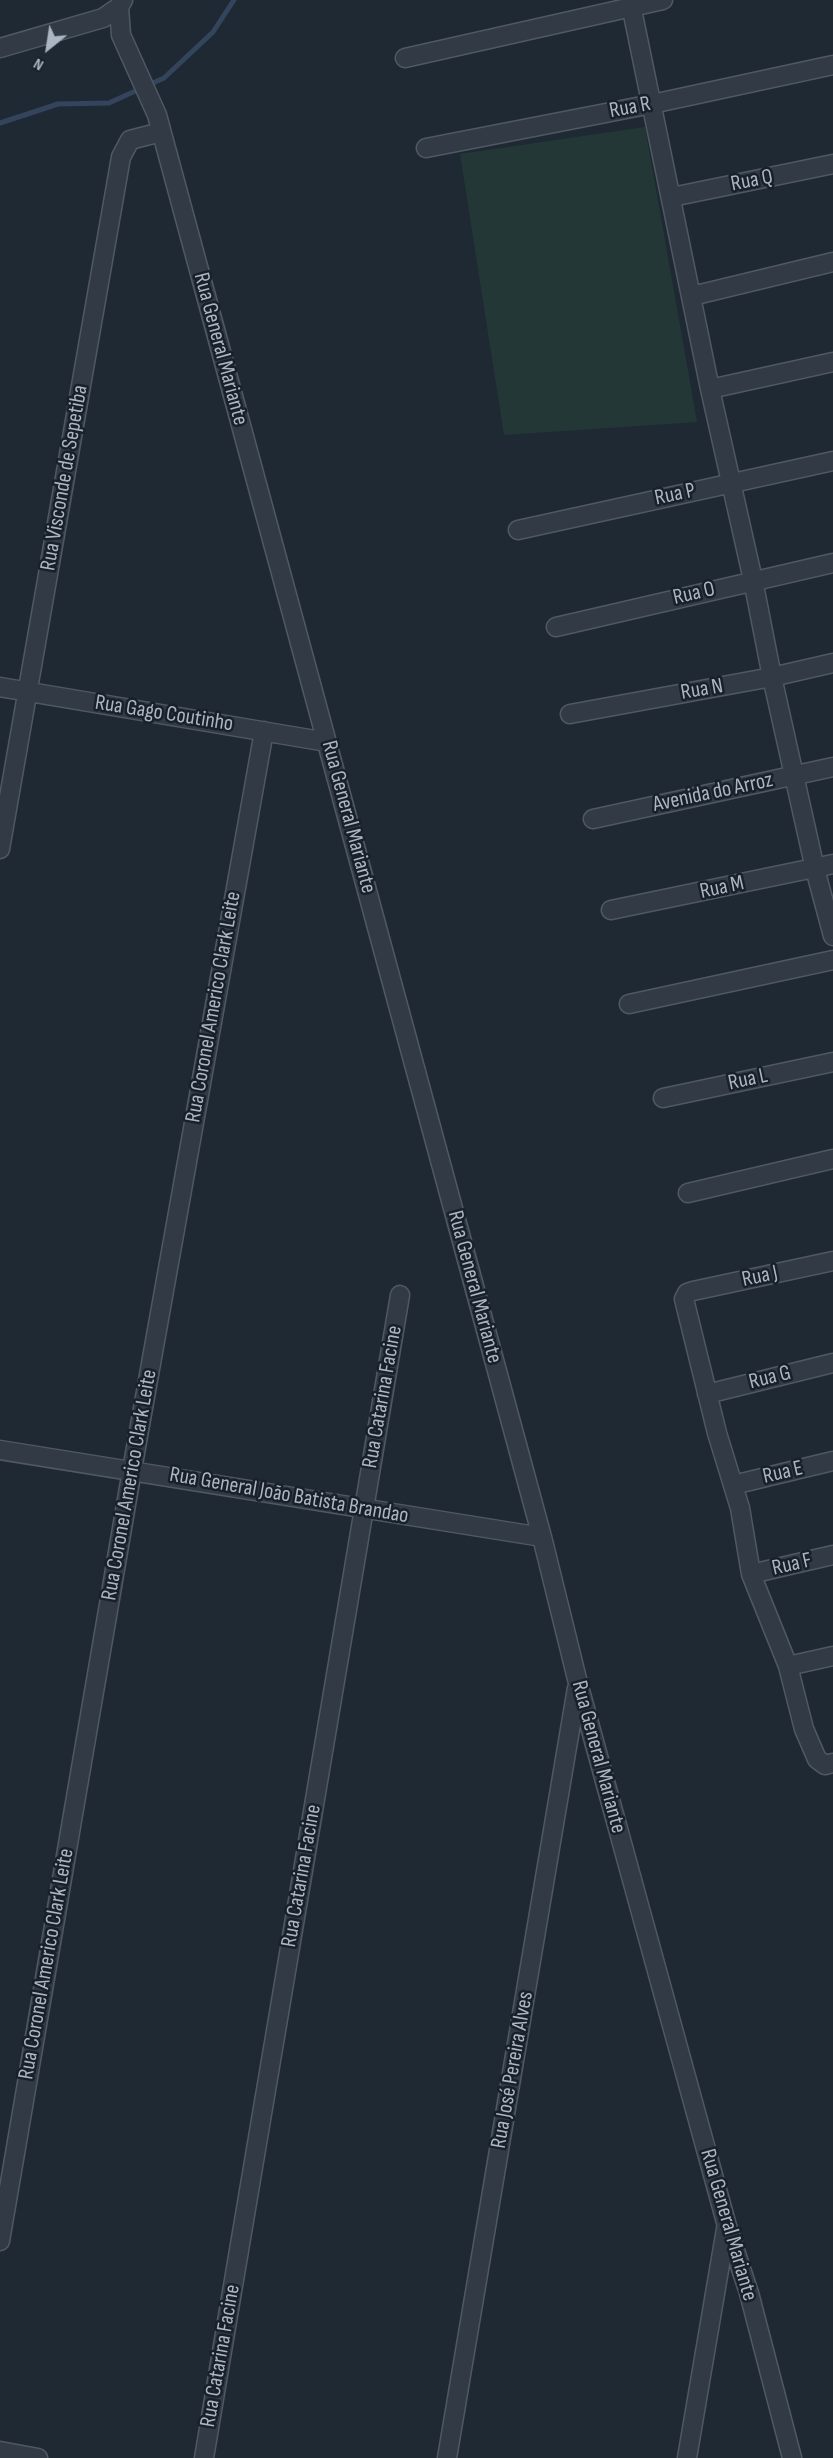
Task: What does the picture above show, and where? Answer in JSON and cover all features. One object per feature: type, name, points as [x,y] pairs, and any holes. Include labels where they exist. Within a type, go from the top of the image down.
[{"type":"street","points":[[405,58],[631,3],[663,0]]},
{"type":"street","points":[[0,48],[103,18],[121,3]]},
{"type":"street","name":"Rua General Mariante","points":[[121,3],[121,35],[159,124],[542,1538],[578,1683],[727,2226],[749,2293],[792,2458]]},
{"type":"street","points":[[631,3],[710,388],[794,776],[824,866],[833,936]]},
{"type":"street","name":"Rua R","points":[[426,148],[652,104],[833,65]]},
{"type":"street","name":"Rua Visconde de Sepetiba","points":[[0,849],[121,157],[130,140],[159,124]]},
{"type":"street","name":"Rua Q","points":[[672,197],[833,165]]},
{"type":"street","points":[[692,296],[833,262]]},
{"type":"street","points":[[710,388],[833,362]]},
{"type":"street","name":"Rua P","points":[[518,530],[833,461]]},
{"type":"street","name":"Rua O","points":[[556,627],[833,563]]},
{"type":"street","name":"Rua N","points":[[570,714],[772,677],[833,663]]},
{"type":"street","name":"Rua Gago Coutinho","points":[[0,687],[327,742]]},
{"type":"street","name":"Rua Coronel Americo Clark Leite","points":[[0,2241],[132,1470],[264,731]]},
{"type":"street","name":"Avenida do Arroz","points":[[593,819],[833,767]]},
{"type":"street","name":"Rua M","points":[[611,910],[824,866]]},
{"type":"street","points":[[629,1004],[833,960]]},
{"type":"street","name":"Rua L","points":[[663,1098],[833,1062]]},
{"type":"street","points":[[688,1193],[833,1158]]},
{"type":"street","name":"Rua J","points":[[707,1394],[684,1299],[687,1293],[833,1261]]},
{"type":"street","name":"Rua Catarina Facine","points":[[204,2458],[400,1295]]},
{"type":"street","name":"Rua G","points":[[707,1394],[833,1363]]},
{"type":"street","points":[[707,1394],[724,1461],[740,1508],[751,1574],[788,1666],[804,1729],[817,1759],[825,1765],[833,1763]]},
{"type":"street","name":"Rua General João Batista Brandao","points":[[0,1450],[542,1538]]},
{"type":"street","name":"Rua E","points":[[733,1485],[833,1461]]},
{"type":"street","name":"Rua F","points":[[751,1574],[833,1556]]},
{"type":"street","points":[[788,1666],[833,1656]]},
{"type":"street","name":"Rua José Pereira Alves","points":[[447,2458],[578,1683]]},
{"type":"street","points":[[687,2458],[727,2226]]},
{"type":"street","points":[[0,2451],[38,2458]]},
{"type":"shaded area","points":[[645,127],[697,422],[504,435],[460,154]]},
{"type":"waterway","points":[[0,123],[58,104],[109,103],[164,78],[213,32],[234,0]]}]
